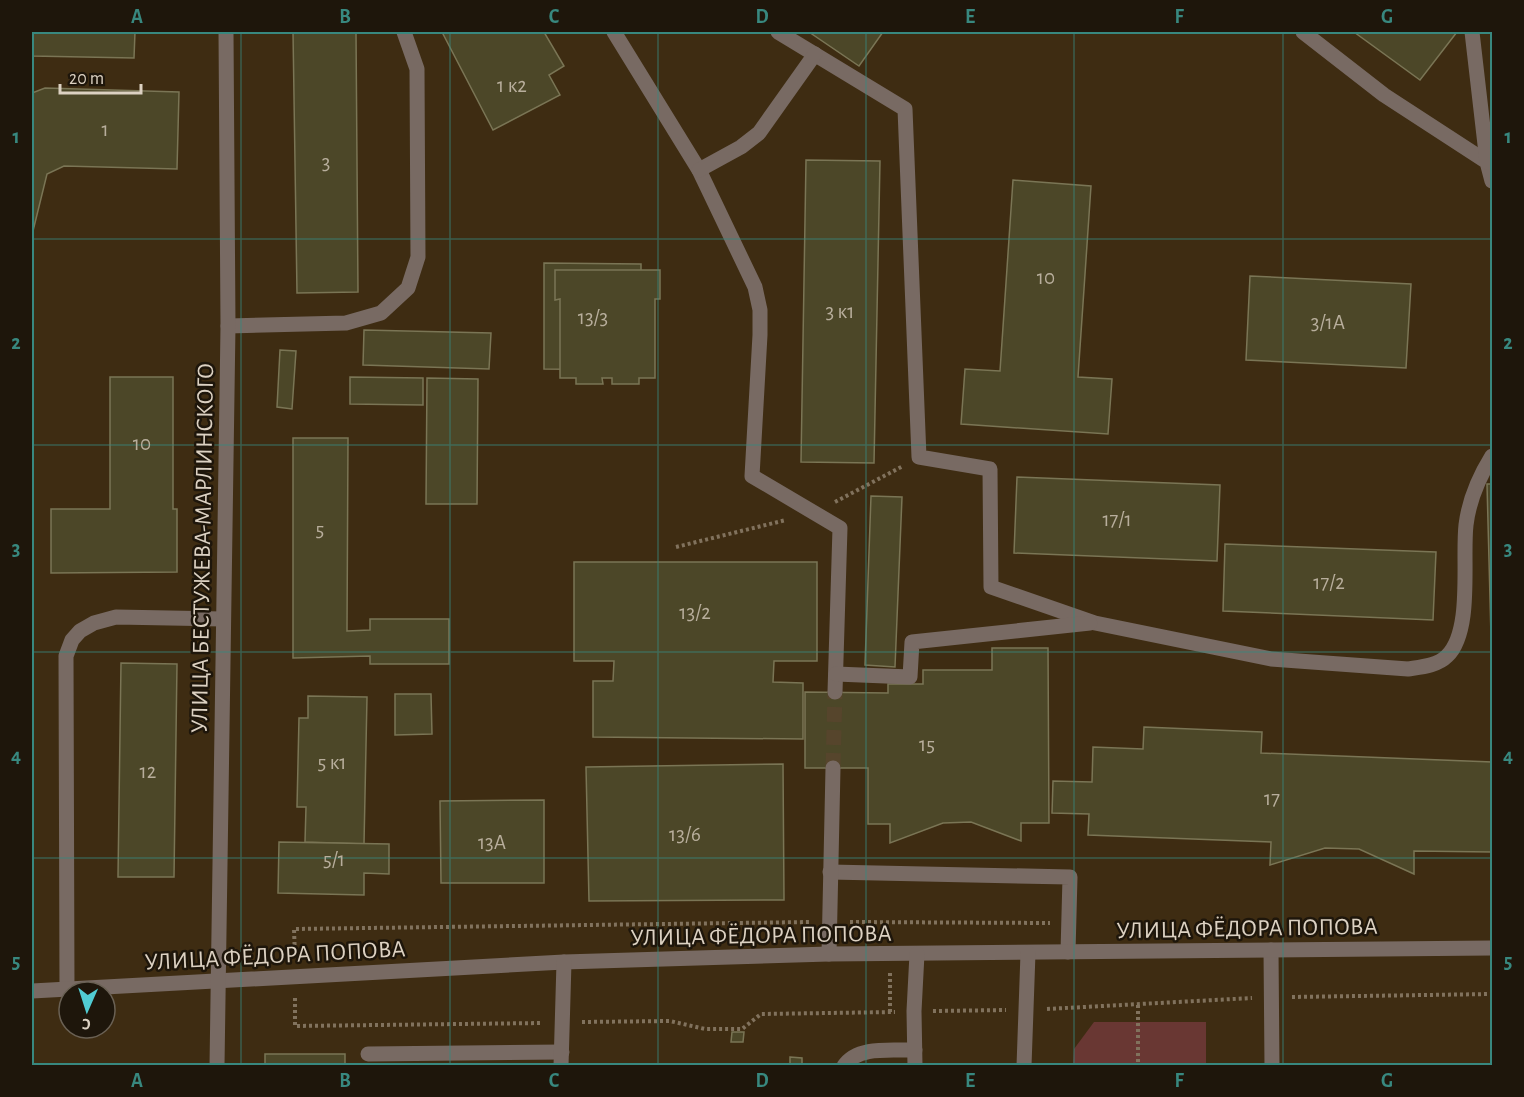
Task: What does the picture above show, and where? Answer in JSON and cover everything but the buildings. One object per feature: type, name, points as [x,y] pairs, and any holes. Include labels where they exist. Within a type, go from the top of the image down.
[{"type":"street","name":"УЛИЦА БЕСТУЖЕВА-МАРЛИНСКОГО","points":[[217,1065],[228,326],[226,32]]},
{"type":"street","points":[[228,326],[346,323],[381,313],[408,288],[418,257],[417,69],[404,32]]},
{"type":"street","points":[[614,32],[699,170],[755,287],[760,310],[752,476],[840,528],[836,692]]},
{"type":"street","points":[[778,32],[905,109],[919,457],[990,469],[991,587],[1095,623],[1271,659],[1408,669],[1430,665],[1447,656],[1458,639],[1463,618],[1466,525],[1473,494],[1492,456]]},
{"type":"street","points":[[1303,32],[1384,95],[1490,162]]},
{"type":"street","points":[[1472,32],[1492,181]]},
{"type":"street","points":[[699,170],[741,147],[759,134],[815,54]]},
{"type":"street","points":[[67,980],[66,656],[72,640],[80,631],[94,623],[116,617],[224,620]]},
{"type":"street","points":[[836,674],[910,677],[912,642],[1095,623]]},
{"type":"street","points":[[829,954],[833,768]]},
{"type":"street","points":[[830,872],[1070,878],[1068,952]]},
{"type":"street","name":"УЛИЦА ФЁДОРА ПОПОВА","points":[[117,985],[564,962],[829,954],[1492,948]]},
{"type":"street","points":[[1271,950],[1272,1065]]},
{"type":"street","points":[[1024,1065],[1028,952]]},
{"type":"street","points":[[844,1065],[851,1057],[863,1052],[915,1058],[914,1011],[917,954]]},
{"type":"street","points":[[368,1054],[562,1059],[564,962]]},
{"type":"street","name":"УЛИЦА ФЁДОРА ПОПОВА","points":[[32,991],[57,989]]},
{"type":"path","points":[[676,547],[814,513],[919,457]]},
{"type":"path","points":[[761,1014],[1025,1010],[1272,997],[1492,994]]},
{"type":"path","points":[[1138,1005],[1138,1065]]},
{"type":"shaded area","points":[[1094,1022],[1206,1022],[1206,1065],[1073,1065],[1074,1049]]},
{"type":"tunnel","points":[[833,768],[835,692]]}]
